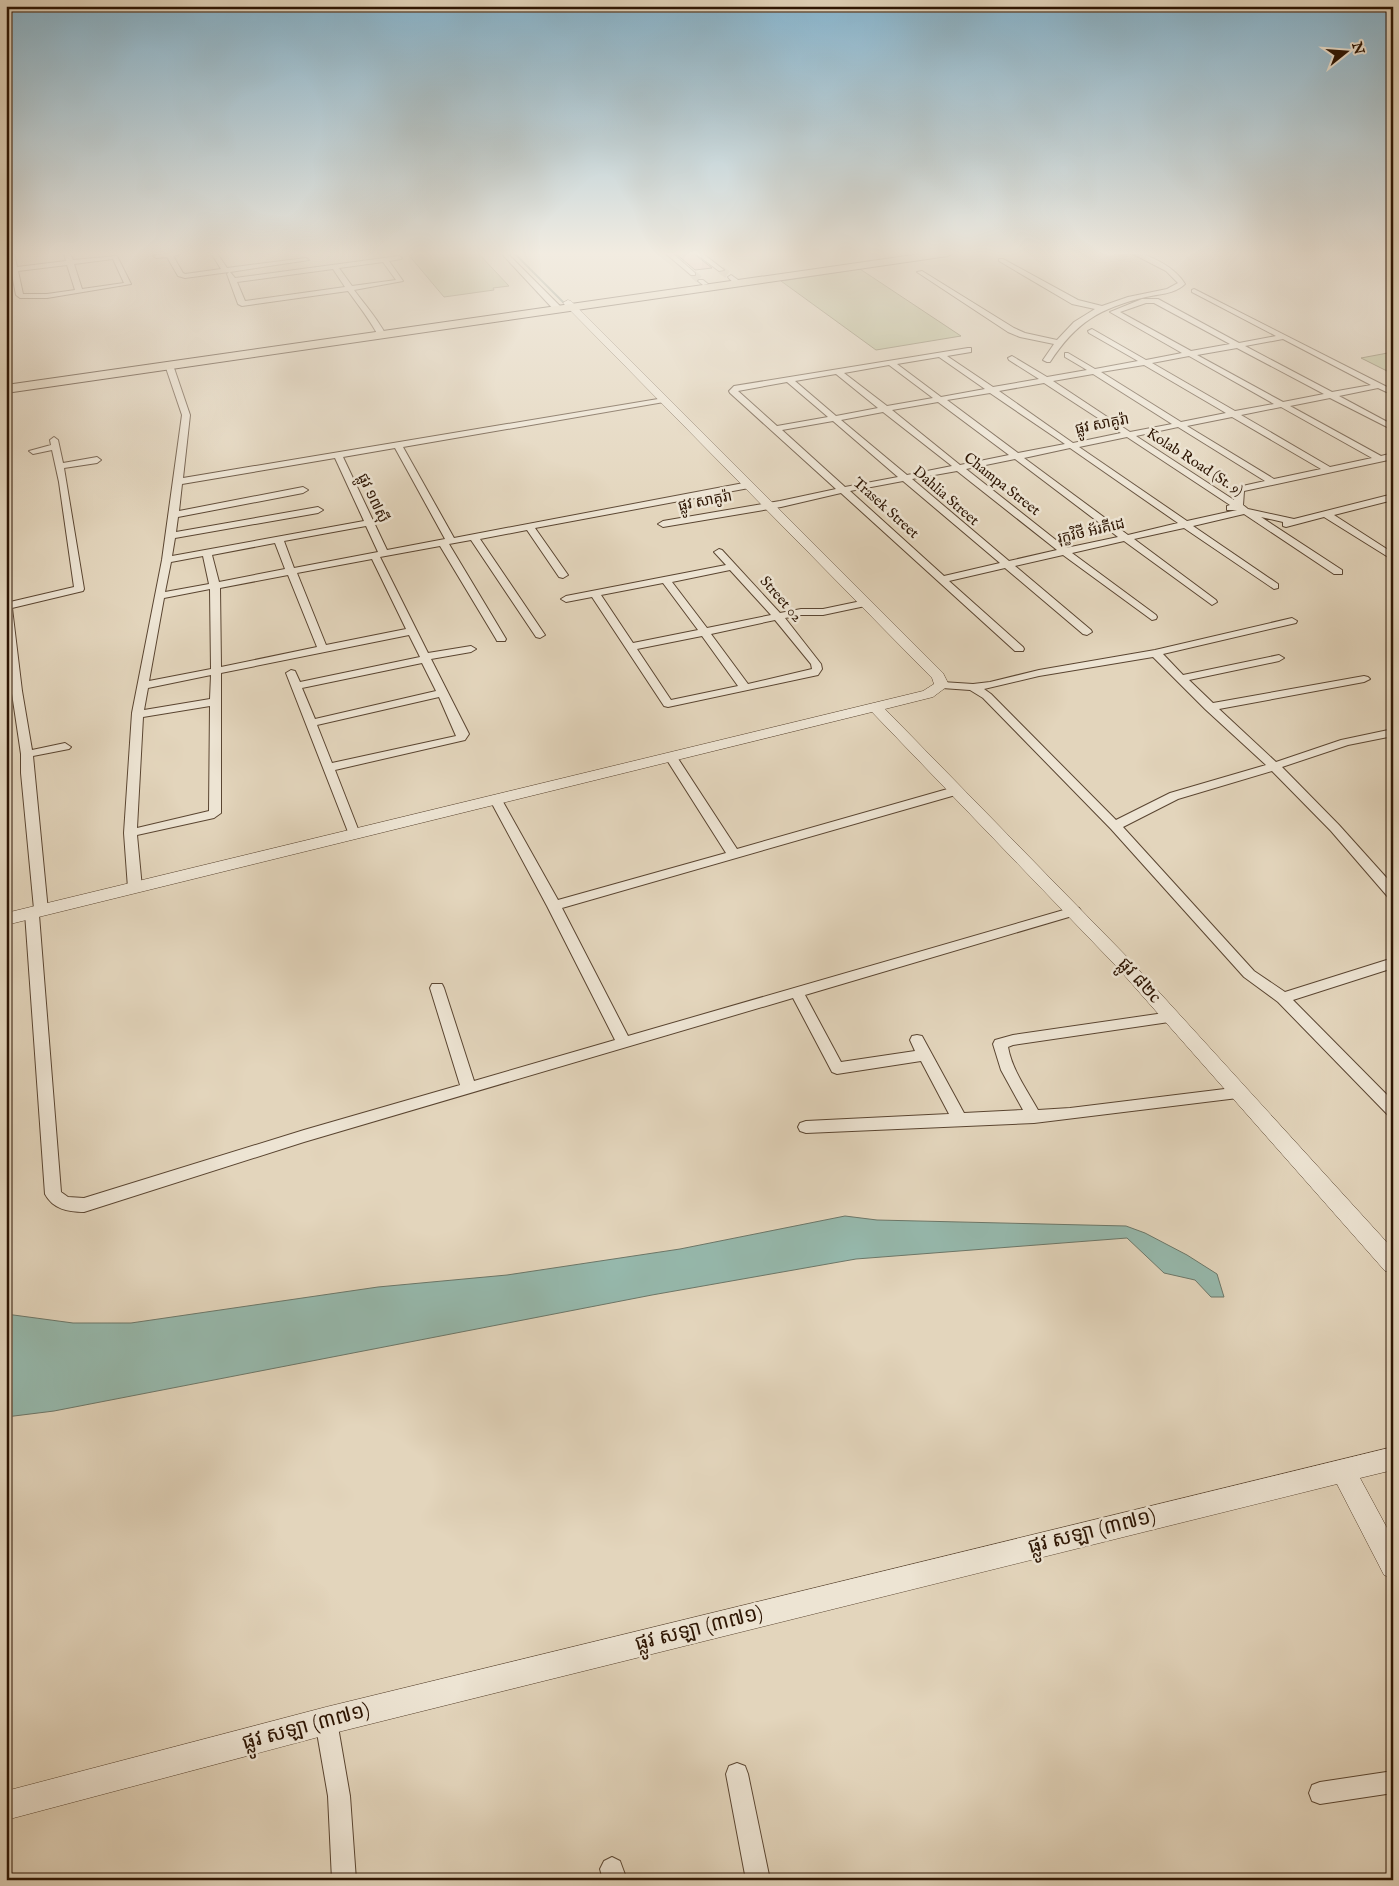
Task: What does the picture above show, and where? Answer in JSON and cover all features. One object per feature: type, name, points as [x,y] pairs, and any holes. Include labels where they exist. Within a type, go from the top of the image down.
[{"type":"main road","points":[[6,383],[320,341]]},
{"type":"main road","points":[[6,389],[327,341]]},
{"type":"street","points":[[601,341],[664,400],[749,485],[776,506],[862,599],[938,676],[942,685]]},
{"type":"street","points":[[1047,360],[1056,342],[1051,341]]},
{"type":"street","points":[[1109,341],[1329,470]]},
{"type":"street","points":[[1167,341],[1380,459]]},
{"type":"street","points":[[1228,341],[1393,428]]},
{"type":"street","points":[[776,429],[1259,341]]},
{"type":"street","points":[[1291,341],[1393,393]]},
{"type":"street","points":[[788,380],[968,350]]},
{"type":"street","points":[[940,354],[1274,586]]},
{"type":"street","points":[[1068,355],[1272,482]]},
{"type":"street","name":"Kolab Road (St. 9)","points":[[1012,358],[1338,572]]},
{"type":"street","points":[[891,363],[1212,602]]},
{"type":"street","points":[[135,888],[130,833],[142,686],[158,596],[167,560],[186,415],[169,365]]},
{"type":"street","name":"Champa Street","points":[[837,371],[1062,549],[1152,617]]},
{"type":"street","name":"Trasek Street","points":[[788,380],[734,389],[734,391],[1020,649]]},
{"type":"street","name":"Dahlia Street","points":[[788,380],[1087,632]]},
{"type":"street","name":"ផ្លូវ សាគូរ៉ា","points":[[664,524],[755,507],[793,503],[905,478],[1378,386]]},
{"type":"street","points":[[178,482],[664,400]]},
{"type":"street","points":[[33,451],[54,443],[79,589],[6,605],[16,691],[27,754],[53,1194],[59,1201],[70,1206],[84,1205],[468,1087],[1074,911]]},
{"type":"street","points":[[397,444],[447,542],[501,639]]},
{"type":"street","name":"ផ្លូវ ១៧ស៊ី","points":[[328,768],[461,738],[463,734],[413,631],[379,555],[369,523],[337,454]]},
{"type":"street","points":[[1219,494],[1393,456]]},
{"type":"street","points":[[59,466],[97,460]]},
{"type":"street","points":[[158,596],[749,485]]},
{"type":"street","points":[[1240,489],[1242,509],[1294,522]]},
{"type":"street","points":[[173,515],[303,490]]},
{"type":"street","name":"ផ្លូវ សាគូរ៉ា","points":[[776,506],[790,501],[832,494]]},
{"type":"street","points":[[1271,528],[1393,497]]},
{"type":"street","points":[[1378,501],[1393,510]]},
{"type":"street","name":"រុក្ខវិថី អ័រគីដេ","points":[[940,576],[1242,509]]},
{"type":"street","points":[[170,536],[318,510]]},
{"type":"street","points":[[1326,514],[1393,556]]},
{"type":"street","points":[[167,560],[369,523]]},
{"type":"street","points":[[530,526],[563,575]]},
{"type":"street","points":[[474,537],[540,635]]},
{"type":"street","points":[[278,539],[323,650]]},
{"type":"street","points":[[130,833],[210,815],[215,812],[215,586],[207,552]]},
{"type":"street","name":"Street 02","points":[[719,552],[778,617],[816,664],[817,669],[814,673],[745,687]]},
{"type":"street","points":[[566,599],[733,567]]},
{"type":"street","points":[[595,594],[668,704],[745,687],[666,580]]},
{"type":"street","points":[[630,647],[801,612],[823,612],[862,599]]},
{"type":"street","points":[[6,920],[928,694],[942,685],[973,687],[1039,673],[1154,653],[1292,620]]},
{"type":"street","points":[[142,686],[413,631]]},
{"type":"street","points":[[296,686],[472,649]]},
{"type":"street","points":[[1154,653],[1209,707],[1275,766],[1330,823],[1393,894]]},
{"type":"street","points":[[1180,678],[1279,658]]},
{"type":"street","points":[[291,673],[354,834]]},
{"type":"street","points":[[1209,707],[1364,679]]},
{"type":"street","points":[[973,687],[987,696],[1115,826],[1249,974],[1283,998],[1393,1111]]},
{"type":"street","points":[[310,723],[442,693]]},
{"type":"street","points":[[139,714],[216,702]]},
{"type":"street","name":"ផ្លូវ ៨២c","points":[[875,707],[955,792],[1074,911],[1241,1093],[1393,1264]]},
{"type":"street","points":[[1115,826],[1174,796],[1275,766],[1345,742],[1393,732]]},
{"type":"street","points":[[27,754],[65,747]]},
{"type":"street","points":[[671,756],[733,854]]},
{"type":"street","points":[[554,906],[955,792]]},
{"type":"street","points":[[496,800],[554,906],[624,1042]]},
{"type":"street","points":[[1283,998],[1393,963]]},
{"type":"street","points":[[437,988],[468,1087]]},
{"type":"street","points":[[796,991],[837,1068],[924,1055]]},
{"type":"street","points":[[1034,1117],[1005,1062],[1000,1044],[1013,1040],[1171,1017]]},
{"type":"street","points":[[917,1040],[960,1121]]},
{"type":"street","points":[[806,1127],[1034,1117],[1241,1093]]},
{"type":"street","name":"ផ្លូវ សឡា (៣៧១)","points":[[6,1806],[326,1721],[1393,1458]]},
{"type":"street","points":[[1343,1471],[1393,1566]]},
{"type":"street","points":[[326,1721],[339,1796],[344,1880]]},
{"type":"street","points":[[737,1774],[758,1880]]},
{"type":"street","points":[[1320,1794],[1393,1782]]},
{"type":"green space","points":[[864,341],[931,341],[876,350]]},
{"type":"green space","points":[[1393,352],[1393,374],[1361,358]]},
{"type":"water","points":[[845,1216],[877,1220],[1126,1226],[1145,1233],[1187,1255],[1217,1274],[1224,1297],[1211,1297],[1195,1280],[1164,1273],[1127,1238],[856,1259],[652,1295],[54,1411],[6,1417],[6,1314],[73,1323],[131,1323],[378,1287],[507,1275],[680,1249]]}]
